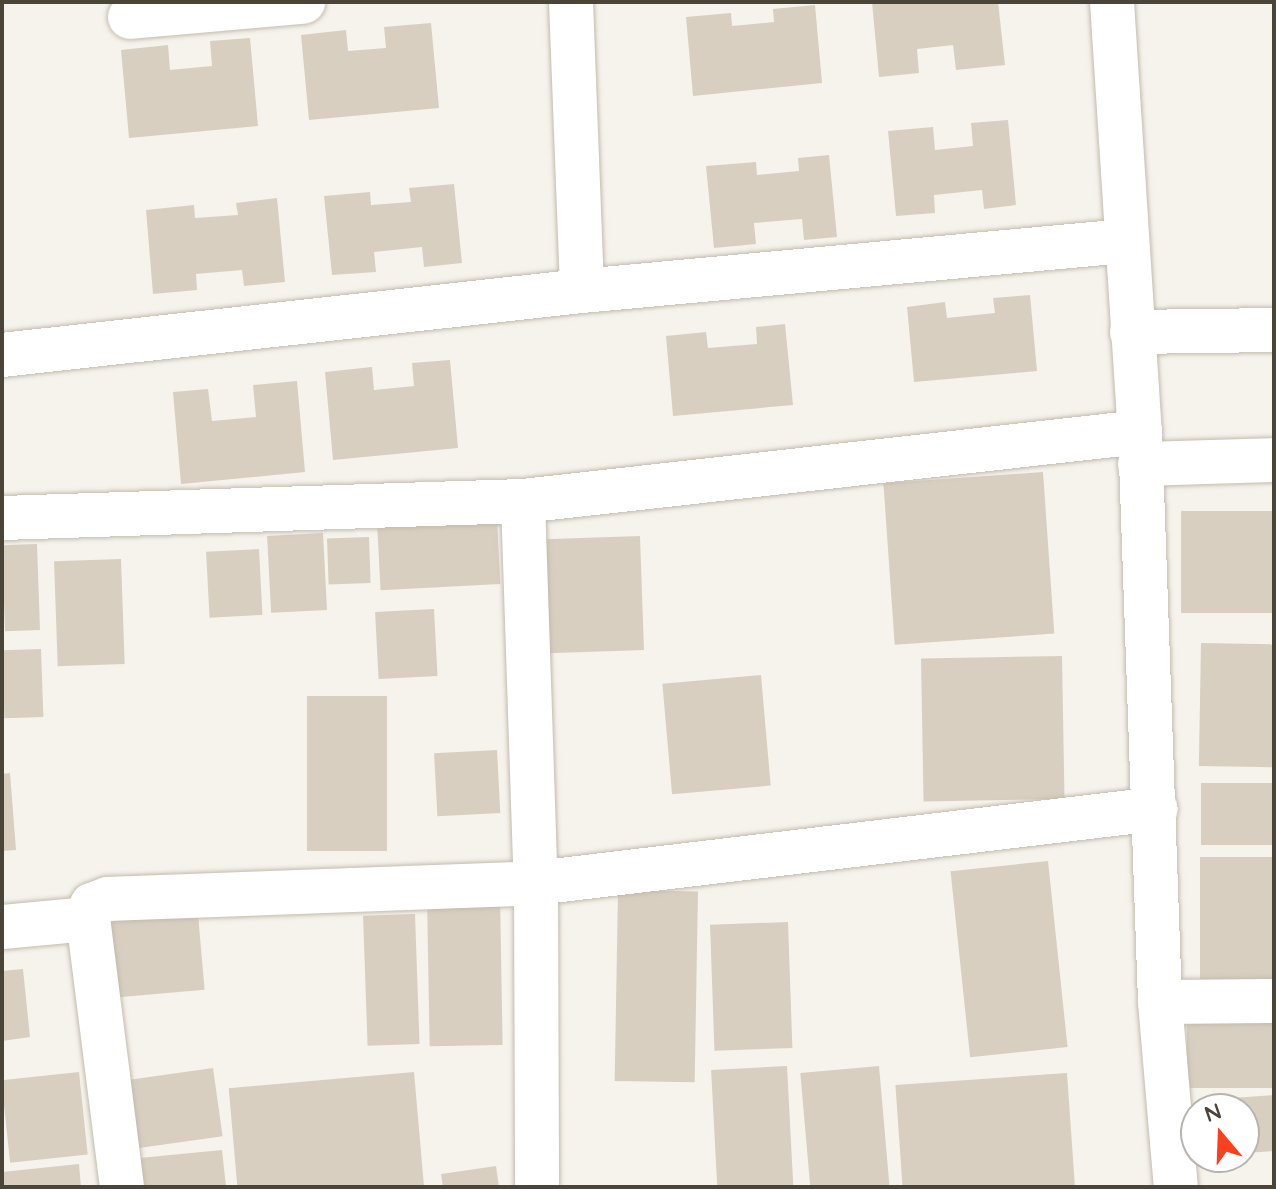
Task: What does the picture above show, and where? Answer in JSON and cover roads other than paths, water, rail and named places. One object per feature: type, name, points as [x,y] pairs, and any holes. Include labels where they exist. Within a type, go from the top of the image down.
[{"type":"street","points":[[130,17],[303,2]]},
{"type":"street","points":[[571,2],[582,291]]},
{"type":"street","points":[[1112,2],[1140,448],[1156,809],[1160,1002],[1176,1187]]},
{"type":"street","points":[[2,355],[582,291],[1125,241]]},
{"type":"street","points":[[1132,332],[1274,330]]},
{"type":"street","points":[[2,518],[523,501],[1140,448],[1274,460]]},
{"type":"street","points":[[523,501],[536,883],[537,1187]]},
{"type":"street","points":[[122,1187],[88,919],[92,905],[108,899],[536,883],[1156,809]]},
{"type":"street","points":[[2,927],[88,919]]},
{"type":"street","points":[[1160,1002],[1274,1001]]}]
